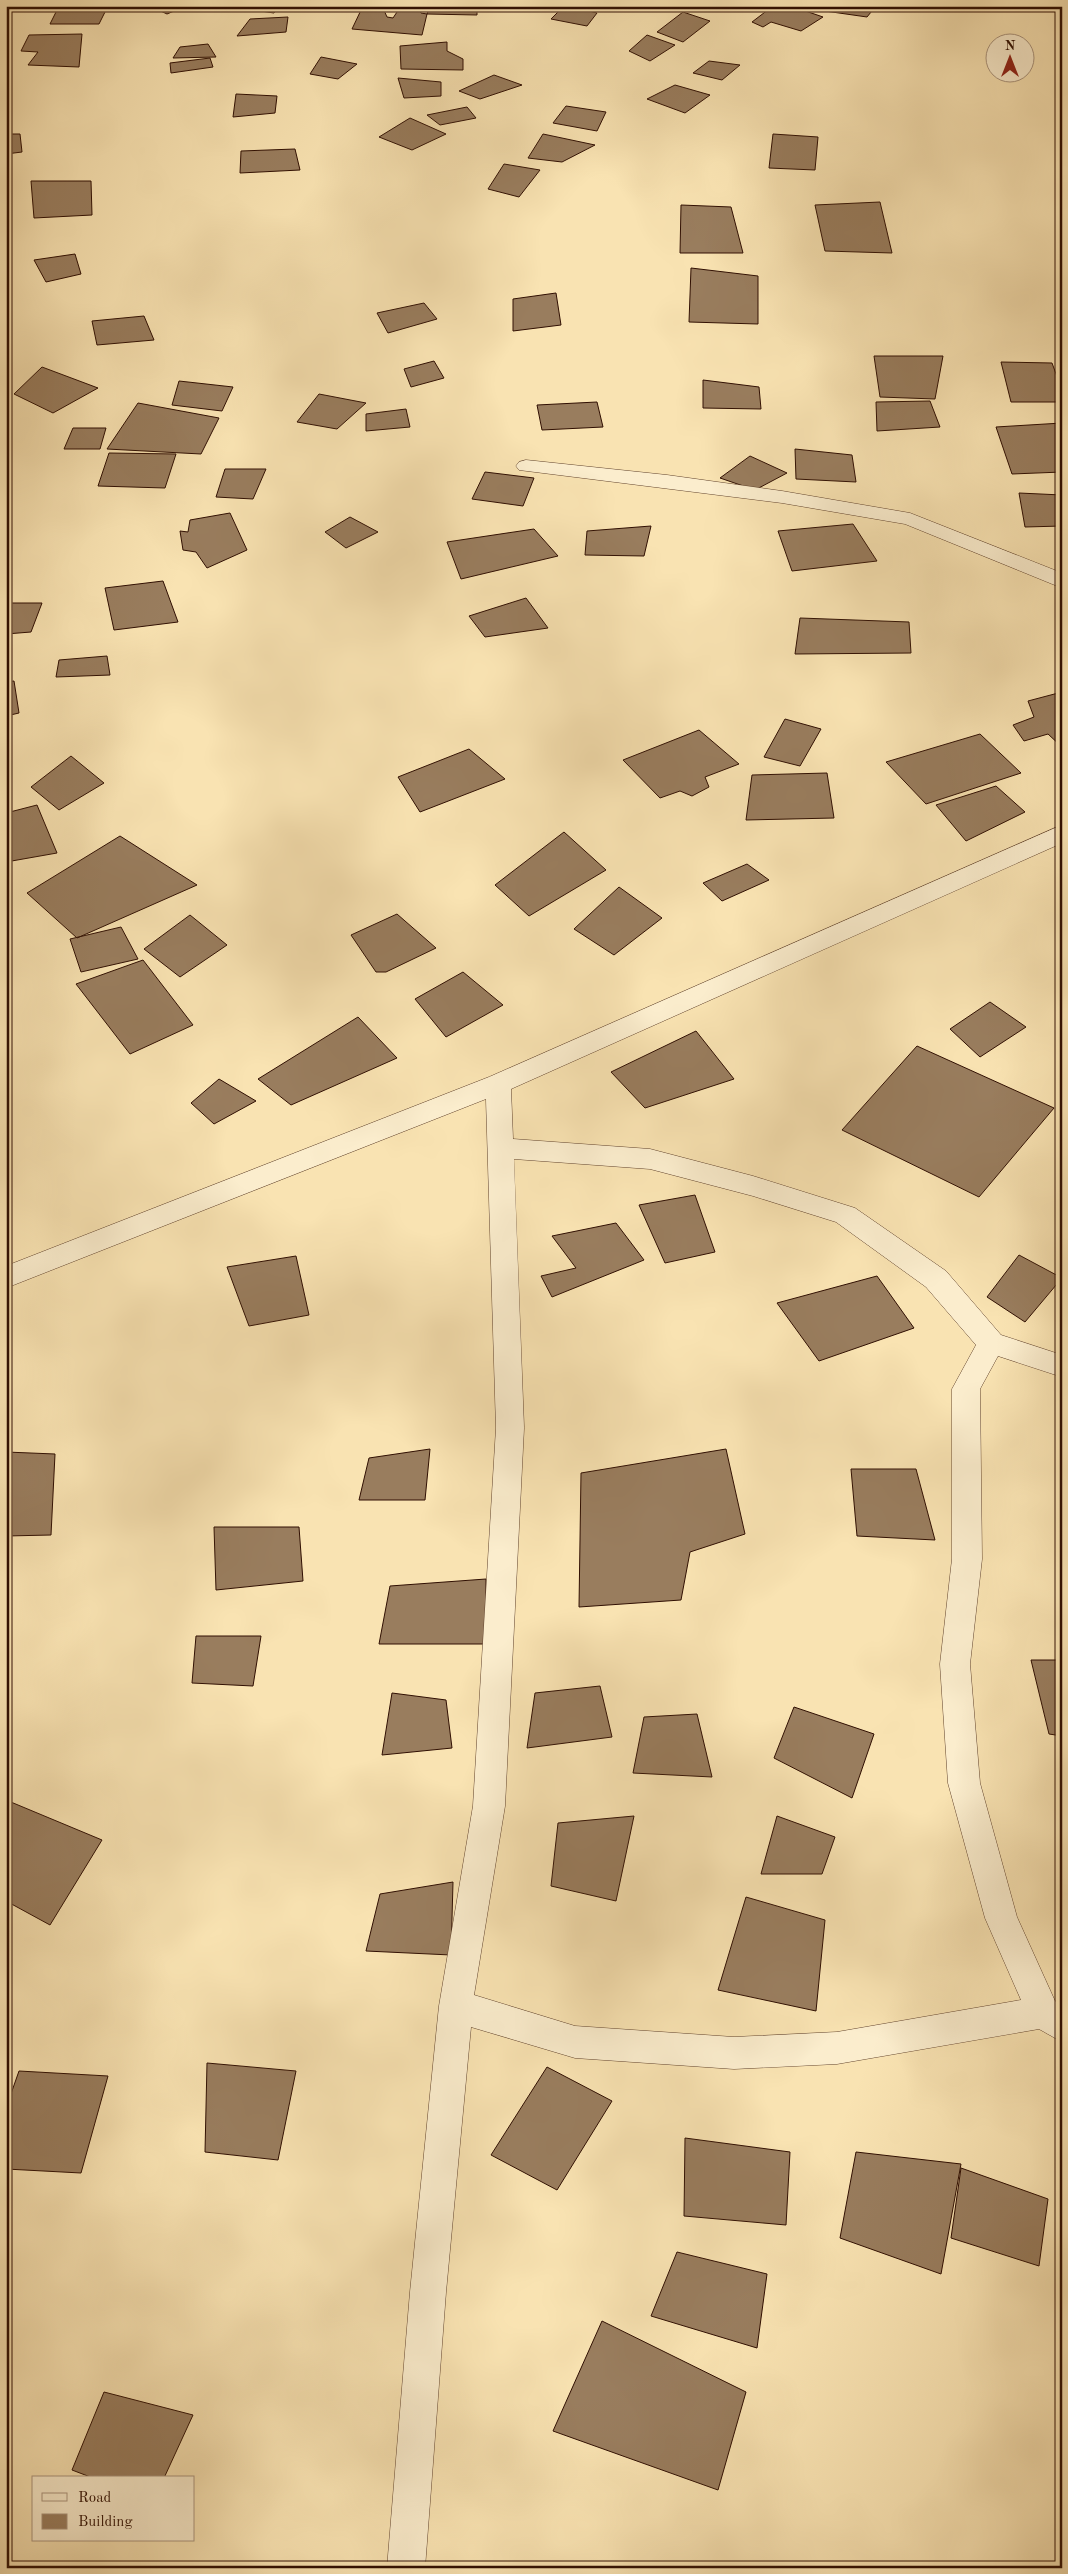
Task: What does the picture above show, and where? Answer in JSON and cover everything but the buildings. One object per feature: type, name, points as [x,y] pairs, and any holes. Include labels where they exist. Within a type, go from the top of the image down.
[{"type":"street","points":[[526,466],[667,481],[782,497],[910,519],[1062,581]]},
{"type":"street","points":[[6,1276],[498,1084],[1062,833]]},
{"type":"street","points":[[406,2568],[428,2292],[456,2006],[489,1806],[509,1419],[498,1084]]},
{"type":"street","points":[[500,1148],[650,1159],[753,1186],[844,1215],[936,1279],[991,1343],[1062,1366]]},
{"type":"street","points":[[456,2006],[575,2042],[734,2053],[837,2048],[1052,2019],[1001,1918],[964,1783],[955,1664],[966,1559],[966,1389],[991,1343]]}]
